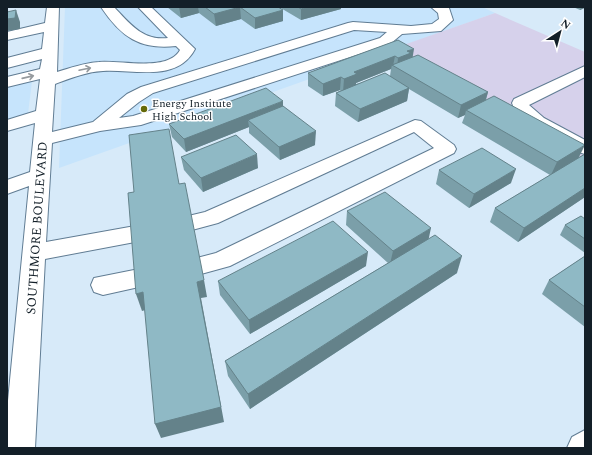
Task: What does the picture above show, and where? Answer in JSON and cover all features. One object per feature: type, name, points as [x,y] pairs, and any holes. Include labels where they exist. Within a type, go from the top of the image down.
[{"type":"street","points":[[107,7],[138,39],[146,42],[163,44],[178,41]]},
{"type":"street","points":[[7,36],[50,45],[82,69],[104,66],[160,67],[179,61],[186,56],[188,49],[144,7]]},
{"type":"street","points":[[99,126],[132,98],[148,90],[353,26],[411,30],[436,28],[446,20],[444,11],[437,7]]},
{"type":"street","points":[[44,139],[99,126],[135,121],[385,41],[399,29]]},
{"type":"street","points":[[7,46],[50,45]]},
{"type":"street","points":[[7,64],[50,45]]},
{"type":"street","points":[[7,82],[50,45]]},
{"type":"street","name":"SOUTHMORE BOULEVARD","points":[[19,448],[44,139],[50,45]]},
{"type":"street","points":[[585,71],[520,103],[522,109],[538,122],[585,148]]},
{"type":"street","points":[[7,126],[45,114]]},
{"type":"street","points":[[192,222],[210,218],[415,126],[447,149],[222,260],[201,265]]},
{"type":"street","points":[[7,187],[41,175]]},
{"type":"street","points":[[35,252],[135,234]]},
{"type":"street","points":[[103,285],[135,279]]},
{"type":"shaded area","name":"Energy Institute High School","points":[[65,7],[482,7],[495,13],[59,168]]},
{"type":"shaded area","points":[[495,13],[585,52],[585,160],[392,49]]},
{"type":"shaded area","points":[[33,73],[27,122],[7,128],[7,79]]},
{"type":"building","points":[[205,7],[240,7],[214,14]]},
{"type":"building","points":[[240,7],[278,7],[283,10],[255,18]]},
{"type":"building","points":[[16,10],[15,18],[7,19],[7,12]]},
{"type":"building","points":[[398,40],[414,49],[407,51],[411,53],[398,58],[395,56],[354,72],[357,74],[344,79],[341,77],[323,84],[308,73]]},
{"type":"building","points":[[418,55],[488,92],[461,105],[392,65]]},
{"type":"building","points":[[385,73],[409,88],[360,109],[336,93]]},
{"type":"building","points":[[266,88],[283,101],[184,139],[169,124]]},
{"type":"building","points":[[494,96],[585,145],[557,162],[466,110]]},
{"type":"building","points":[[283,106],[316,131],[279,147],[248,120]]},
{"type":"building","points":[[169,129],[179,184],[185,183],[204,280],[197,282],[221,407],[155,424],[143,292],[136,294],[128,193],[134,192],[129,135]]},
{"type":"building","points":[[236,135],[257,154],[201,178],[181,157]]},
{"type":"building","points":[[482,148],[516,169],[474,194],[439,170]]},
{"type":"building","points":[[585,154],[585,188],[524,228],[495,208]]},
{"type":"building","points":[[385,192],[431,228],[393,251],[347,211]]},
{"type":"building","points":[[581,216],[585,219],[585,239],[565,225]]},
{"type":"building","points":[[333,221],[368,252],[249,320],[218,281]]},
{"type":"building","points":[[435,235],[462,256],[248,394],[225,361]]},
{"type":"building","points":[[585,256],[585,307],[549,280]]},
{"type":"place","name":"Energy Institute High School","points":[[144,109]]}]
